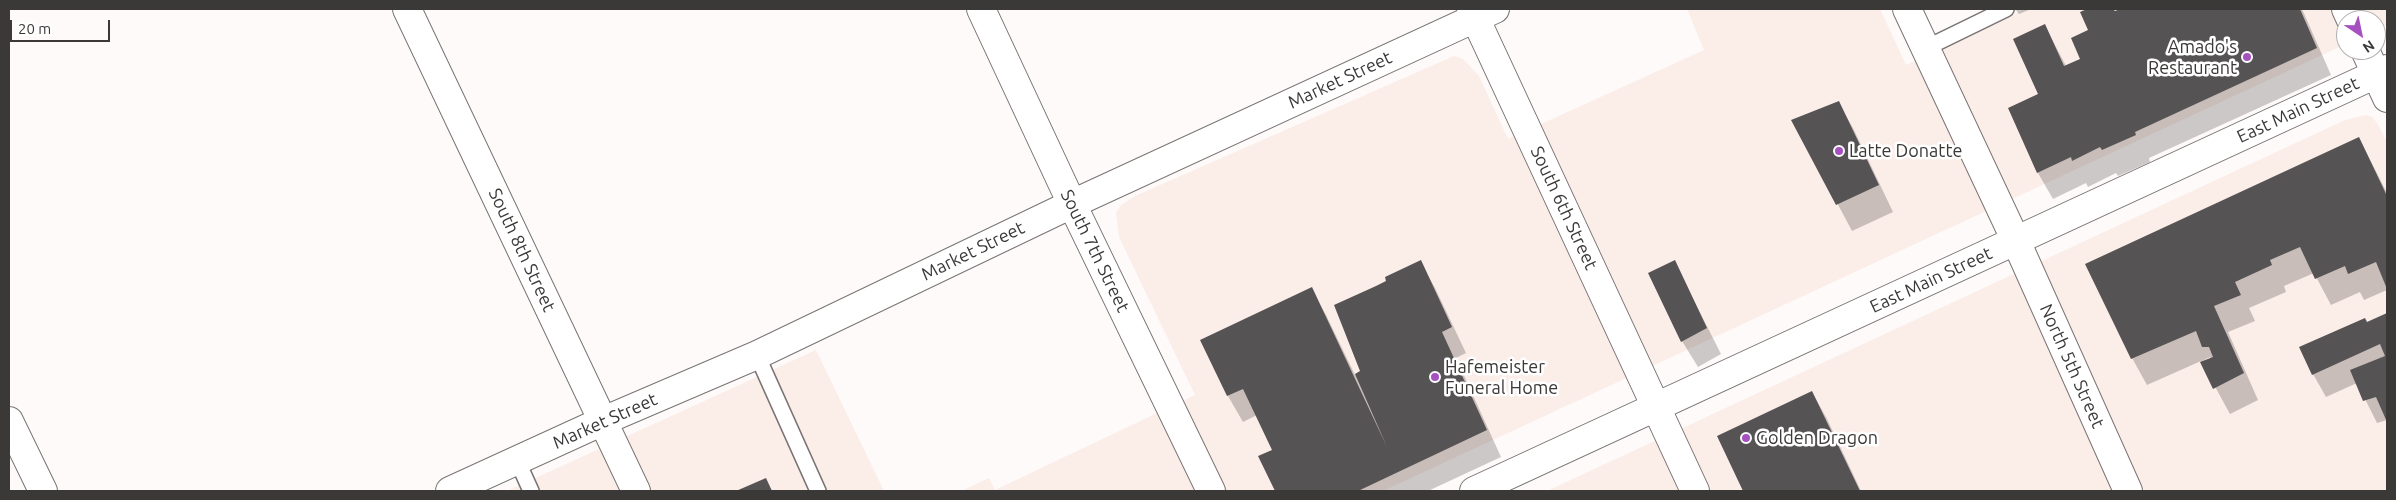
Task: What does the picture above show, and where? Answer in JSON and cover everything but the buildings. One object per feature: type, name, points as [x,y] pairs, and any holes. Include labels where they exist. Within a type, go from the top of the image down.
[{"type":"street","name":"South 8th Street","points":[[407,9],[636,491]]},
{"type":"street","name":"South 7th Street","points":[[981,9],[1072,204],[1211,491]]},
{"type":"street","name":"North 5th Street","points":[[1907,9],[2016,241],[2128,491]]},
{"type":"street","name":"Market Street","points":[[450,491],[603,421],[757,355],[1072,204],[1481,12]]},
{"type":"street","name":"South 6th Street","points":[[1481,12],[1695,491]]},
{"type":"street","name":"East Main Street","points":[[1474,491],[2016,241],[2376,64]]},
{"type":"street","points":[[2376,64],[2387,98]]},
{"type":"street","points":[[9,421],[43,491]]},
{"type":"lane","points":[[1926,48],[2006,9]]},
{"type":"lane","points":[[757,355],[818,491]]},
{"type":"lane","points":[[518,460],[531,491]]},
{"type":"shaded area","points":[[1687,9],[1880,9],[1906,65],[2025,9],[2387,9],[2386,25],[2386,10],[2336,10],[2336,49],[1383,491],[961,491],[989,478],[995,490],[1195,395],[1119,237],[1116,213],[1121,205],[1135,196],[1454,56],[1463,59],[1479,76],[1508,139],[1704,50]]},
{"type":"shaded area","points":[[2366,115],[2372,117],[2377,123],[2387,142],[2387,491],[1547,491],[2345,120]]},
{"type":"shaded area","points":[[816,350],[884,491],[507,491]]},
{"type":"place","name":"Amado's Restaurant","points":[[2247,57]]},
{"type":"place","name":"Latte Donatte","points":[[1839,151]]},
{"type":"place","name":"Hafemeister Funeral Home","points":[[1435,377]]},
{"type":"place","name":"Golden Dragon","points":[[1746,438]]}]
